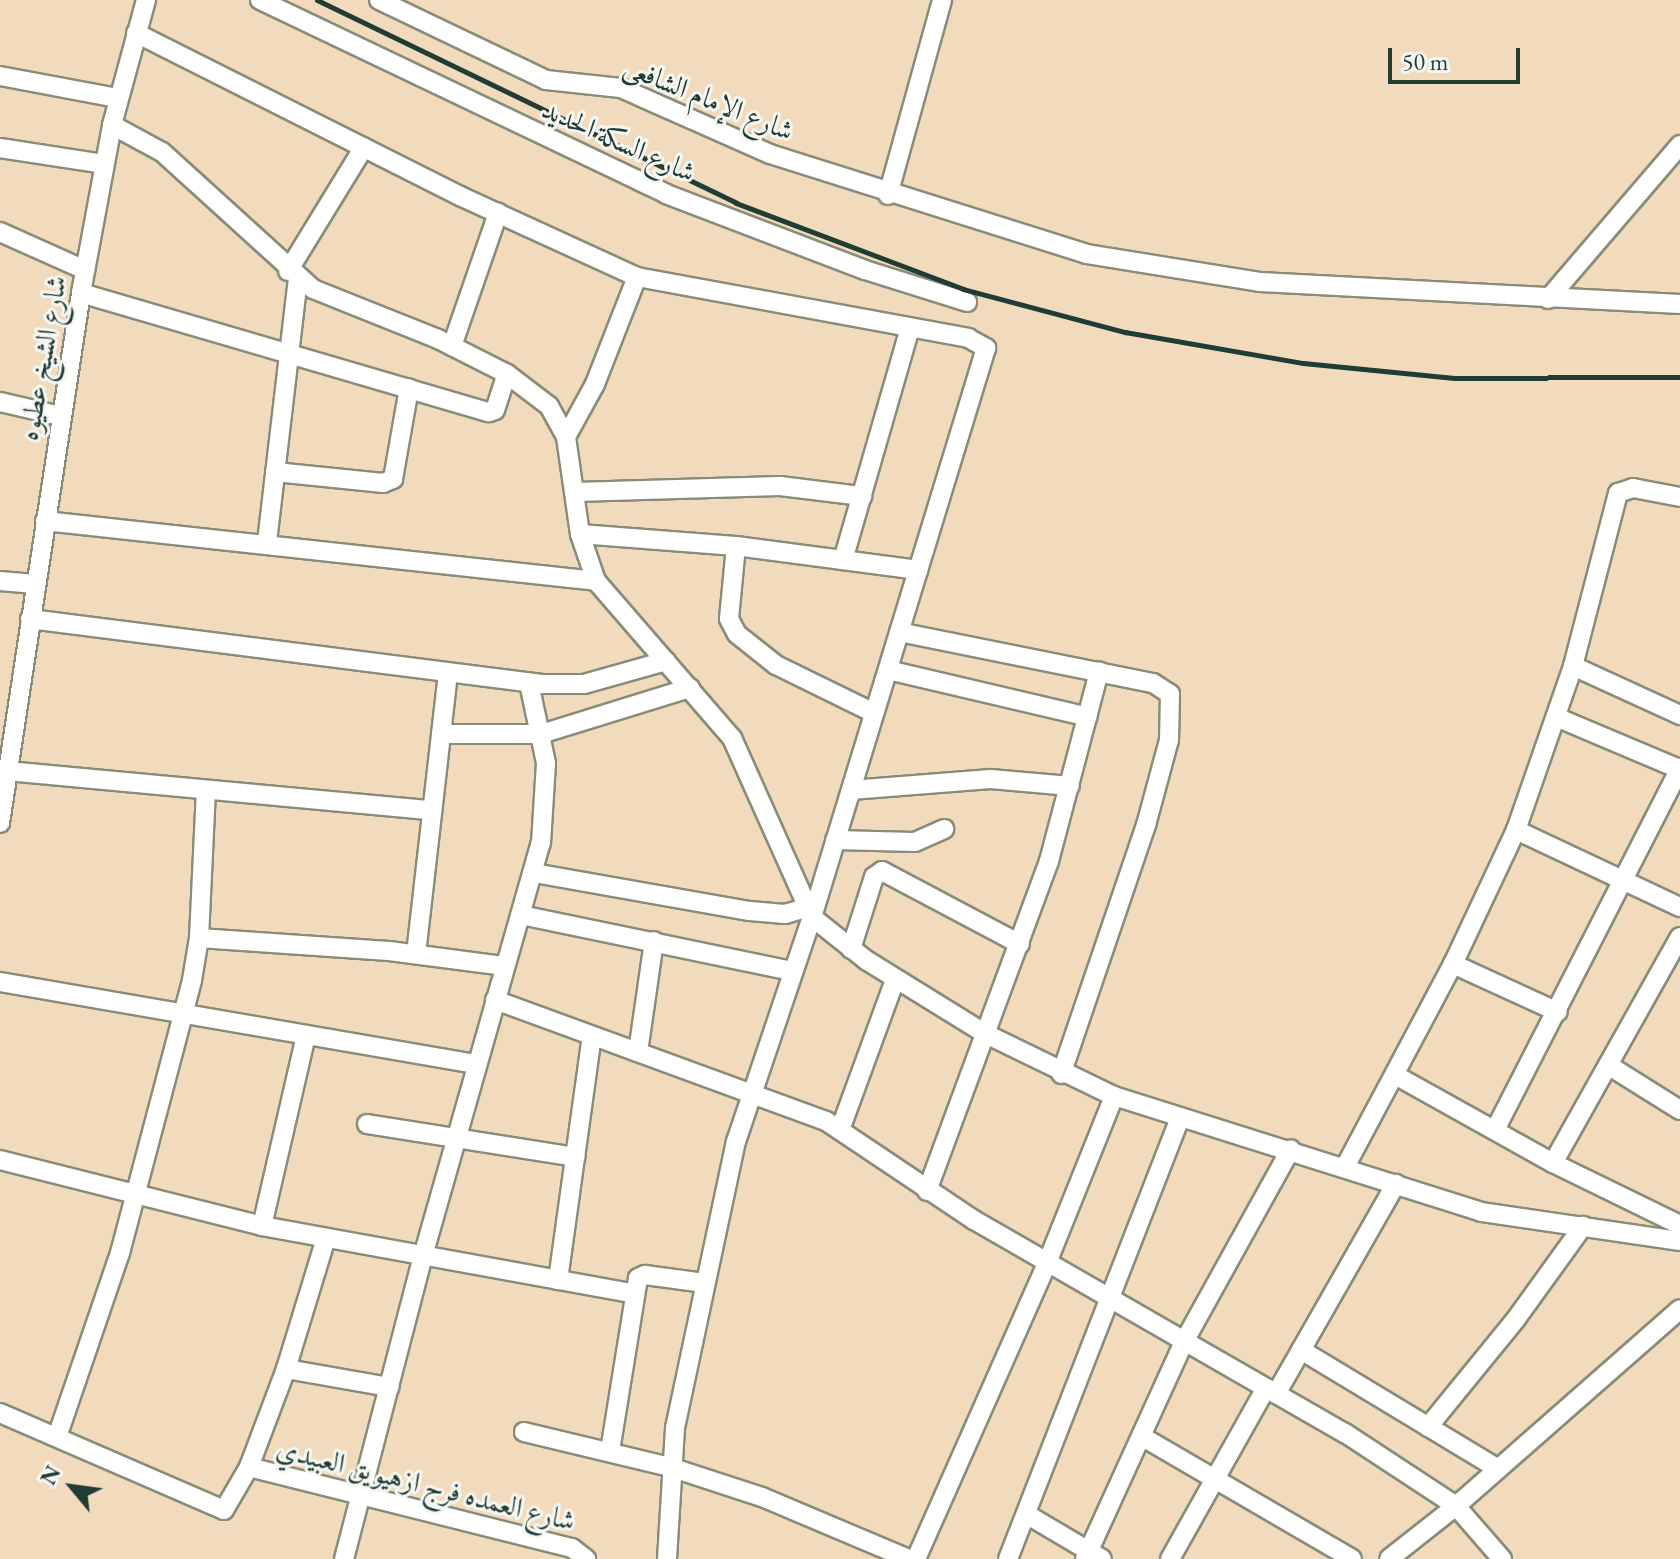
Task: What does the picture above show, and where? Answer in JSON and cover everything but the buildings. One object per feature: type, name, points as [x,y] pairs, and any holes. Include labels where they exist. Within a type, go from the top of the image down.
[{"type":"street","name":"شارع الشيخ عطيوه","points":[[0,823],[8,771],[9,686],[30,619],[60,416],[112,125],[146,0]]},
{"type":"street","name":"شارع السكة الحديد","points":[[260,0],[666,194],[793,244],[967,302]]},
{"type":"street","name":"شارع الإمام الشافعى","points":[[379,0],[546,80],[621,88],[746,144],[888,195],[1073,250],[1173,271],[1260,282],[1680,304]]},
{"type":"street","points":[[888,195],[942,0]]},
{"type":"street","points":[[136,33],[498,213],[637,277],[978,340],[986,348],[851,790],[750,1093],[704,1283],[670,1467],[667,1559]]},
{"type":"street","points":[[0,76],[118,98]]},
{"type":"street","points":[[112,125],[162,152],[293,275],[334,300],[452,346],[507,374],[549,406],[566,437],[580,534],[596,581],[690,688],[741,754],[809,913],[851,949],[895,980],[984,1033],[1061,1074],[1114,1096],[1291,1149],[1481,1212],[1679,1235]]},
{"type":"street","points":[[1548,299],[1680,145]]},
{"type":"street","points":[[267,542],[289,352],[293,275],[364,147]]},
{"type":"street","points":[[0,148],[105,164]]},
{"type":"street","points":[[452,346],[498,213]]},
{"type":"street","points":[[0,232],[85,270]]},
{"type":"street","points":[[566,437],[595,384],[637,277]]},
{"type":"street","points":[[81,293],[489,412],[495,410],[507,374]]},
{"type":"street","points":[[843,560],[910,328]]},
{"type":"street","points":[[275,472],[383,483],[393,479],[409,388]]},
{"type":"street","points":[[0,402],[60,416]]},
{"type":"street","points":[[575,492],[769,486],[862,496]]},
{"type":"street","points":[[1345,1167],[1453,964],[1516,830],[1573,666],[1618,493],[1633,488],[1677,499]]},
{"type":"street","points":[[45,521],[267,542],[596,581]]},
{"type":"street","points":[[580,534],[736,546],[918,570]]},
{"type":"street","points":[[736,546],[729,608],[737,634],[809,684],[874,713]]},
{"type":"street","points":[[0,581],[35,584]]},
{"type":"street","points":[[30,619],[529,683],[584,684],[666,661]]},
{"type":"street","points":[[899,632],[1163,686],[1170,694],[1174,715],[1116,924],[1061,1074]]},
{"type":"street","points":[[1573,666],[1680,715]]},
{"type":"street","points":[[888,670],[1088,717]]},
{"type":"street","points":[[927,1191],[1020,944],[1070,786],[1099,672]]},
{"type":"street","points":[[416,954],[448,673]]},
{"type":"street","points":[[344,1559],[476,1064],[534,873],[546,811],[541,734],[529,683]]},
{"type":"street","points":[[441,734],[541,734],[690,688]]},
{"type":"street","points":[[1495,1130],[1626,881],[1680,768],[1556,717]]},
{"type":"street","points":[[8,771],[432,810]]},
{"type":"street","points":[[851,790],[991,779],[1070,786]]},
{"type":"street","points":[[57,1437],[136,1195],[183,1011],[199,938],[206,791]]},
{"type":"street","points":[[835,840],[915,842],[944,829]]},
{"type":"street","points":[[1516,830],[1680,907]]},
{"type":"street","points":[[851,949],[874,877],[882,871],[1020,944]]},
{"type":"street","points":[[534,873],[770,913],[809,913]]},
{"type":"street","points":[[521,915],[792,971]]},
{"type":"street","points":[[1553,1163],[1680,937]]},
{"type":"street","points":[[199,938],[416,954],[505,966]]},
{"type":"street","points":[[638,1052],[654,941]]},
{"type":"street","points":[[1453,964],[1558,1012]]},
{"type":"street","points":[[840,1130],[895,980]]},
{"type":"street","points":[[0,982],[183,1011],[476,1064]]},
{"type":"street","points":[[495,1000],[810,1113],[840,1130],[927,1191],[1271,1391],[1456,1506],[1502,1559]]},
{"type":"street","points":[[262,1226],[306,1035]]},
{"type":"street","points":[[558,1280],[592,1036]]},
{"type":"street","points":[[1608,1065],[1680,1110]]},
{"type":"street","points":[[1395,1075],[1679,1235]]},
{"type":"street","points":[[916,1559],[1047,1263],[1114,1096]]},
{"type":"street","points":[[1008,1559],[1180,1117]]},
{"type":"street","points":[[367,1124],[455,1141],[575,1157]]},
{"type":"street","points":[[1026,1514],[1092,1556],[1141,1436],[1185,1340],[1291,1149]]},
{"type":"street","points":[[0,1160],[262,1226],[635,1294]]},
{"type":"street","points":[[1170,1559],[1215,1479],[1301,1350],[1396,1184]]},
{"type":"street","points":[[1428,1427],[1516,1319],[1583,1226]]},
{"type":"street","points":[[0,1413],[218,1511],[229,1507],[249,1467],[286,1369],[326,1238]]},
{"type":"street","points":[[610,1451],[635,1294],[642,1275],[704,1283]]},
{"type":"street","points":[[1389,1559],[1456,1506],[1680,1309]]},
{"type":"street","points":[[1301,1350],[1498,1469]]},
{"type":"street","points":[[286,1369],[389,1387]]},
{"type":"street","points":[[524,1432],[670,1467],[808,1513],[909,1559]]},
{"type":"street","points":[[1141,1436],[1352,1559]]},
{"type":"street","name":"شارع العمده فرج ازهيويق العبيدي","points":[[249,1467],[359,1498],[572,1548],[586,1559]]},
{"type":"railway","points":[[317,0],[736,203],[963,289],[1125,332],[1303,363],[1454,378],[1680,377]]}]
